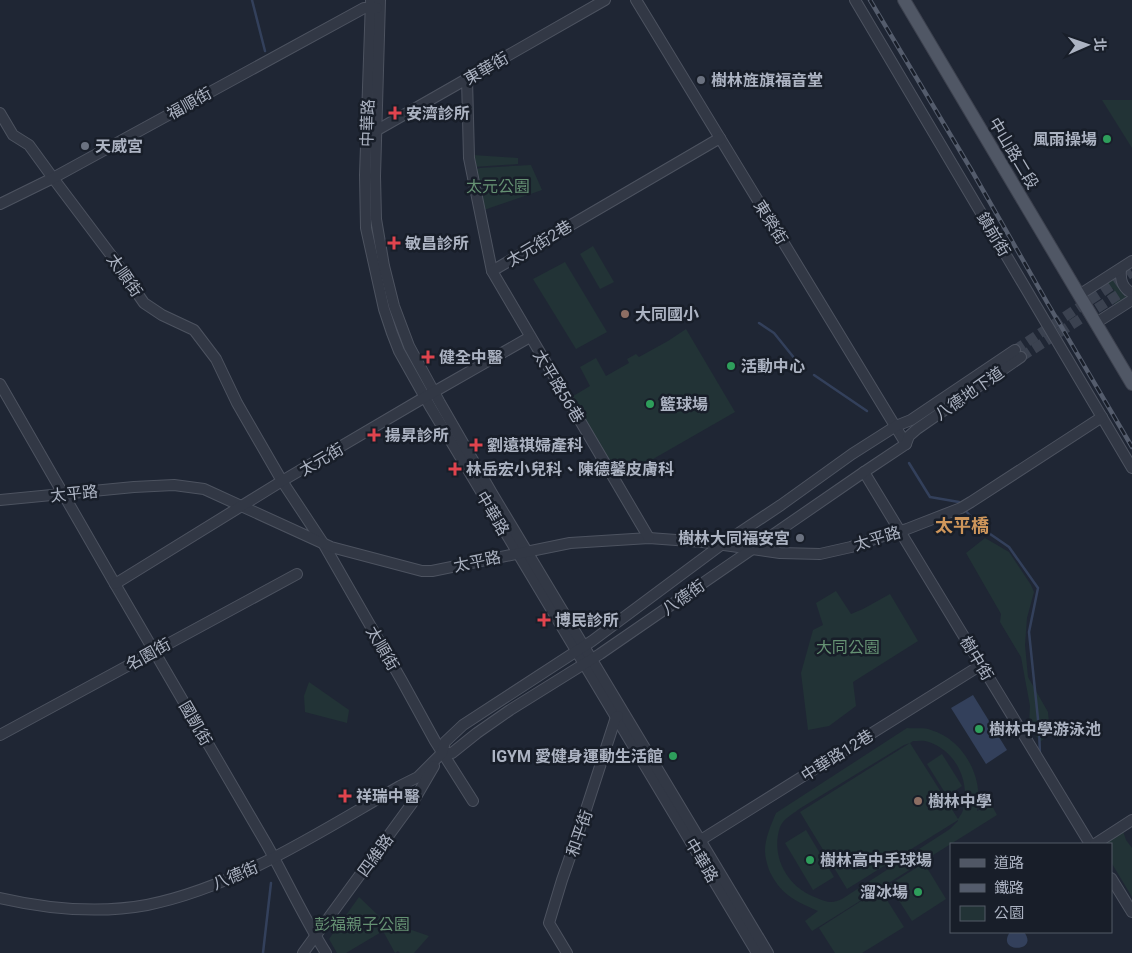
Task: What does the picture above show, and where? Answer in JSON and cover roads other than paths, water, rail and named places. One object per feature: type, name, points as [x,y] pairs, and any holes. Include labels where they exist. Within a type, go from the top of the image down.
[{"type":"main road","name":"中山路二段","points":[[904,0],[1132,384]]},
{"type":"street","name":"東華街","points":[[371,133],[605,0]]},
{"type":"street","name":"東榮街","points":[[636,0],[906,444]]},
{"type":"street","name":"鎮前街","points":[[855,0],[1132,468]]},
{"type":"street","name":"中華路","points":[[375,4],[371,133],[376,219],[384,266],[394,306],[429,395],[493,495],[522,552],[619,715],[697,843],[768,953]]},
{"type":"street","name":"福順街","points":[[0,204],[54,178],[364,8],[375,4]]},
{"type":"street","points":[[467,79],[469,158],[492,271]]},
{"type":"street","name":"太順街","points":[[0,112],[13,135],[29,145],[111,255],[144,303],[162,316],[194,330],[216,359],[282,482],[323,543],[442,753],[473,801]]},
{"type":"street","name":"太元街2巷","points":[[530,337],[492,271],[720,138]]},
{"type":"street","points":[[1079,295],[1132,261]]},
{"type":"street","points":[[1121,269],[1120,280],[1126,289],[1132,293]]},
{"type":"street","points":[[1096,323],[1132,300]]},
{"type":"street","name":"太元街","points":[[115,584],[282,482],[530,337]]},
{"type":"street","name":"太平路56巷","points":[[530,337],[649,538]]},
{"type":"street","name":"八德地下道","points":[[914,425],[1018,354]]},
{"type":"street","name":"國凱街","points":[[0,384],[274,857],[326,953]]},
{"type":"street","name":"太平路","points":[[0,500],[134,487],[174,485],[204,489],[331,547],[422,571],[432,571],[570,543],[649,538],[703,542],[780,552],[820,554],[851,547],[907,529],[961,508],[1102,417]]},
{"type":"street","name":"八德街","points":[[0,898],[77,910],[115,909],[146,905],[199,890],[244,872],[274,857],[418,777],[442,753],[445,742],[463,725],[580,648],[721,545],[896,426],[914,425],[906,444],[588,662],[477,733],[452,753],[442,753]]},
{"type":"street","name":"樹中街","points":[[864,472],[1089,843]]},
{"type":"street","name":"名園街","points":[[0,735],[296,574]]},
{"type":"street","name":"中華路12巷","points":[[697,843],[981,665]]},
{"type":"street","name":"和平街","points":[[567,953],[549,923],[619,715]]},
{"type":"street","name":"四維路","points":[[303,953],[413,802],[442,753]]},
{"type":"street","points":[[1096,843],[1132,820]]},
{"type":"street","name":"中華路","points":[[697,843],[758,953]]},
{"type":"street","points":[[1112,880],[1132,912]]},
{"type":"water","name":"樹林中學游泳池","points":[[973,695],[1007,750],[986,764],[951,708]]},
{"type":"water","points":[[1010,933],[1024,933],[1027,939],[1023,947],[1017,948],[1008,944],[1007,939]]},
{"type":"waterway","points":[[252,0],[265,51]]},
{"type":"waterway","points":[[759,323],[774,333],[799,364]]},
{"type":"waterway","points":[[814,375],[867,411]]},
{"type":"waterway","points":[[909,463],[930,497],[959,502],[961,506]]},
{"type":"waterway","points":[[965,510],[980,527],[1009,547],[1038,588],[1029,632],[1040,755]]},
{"type":"waterway","points":[[263,953],[271,883]]},
{"type":"tunnel","points":[[1015,350],[1132,272]]},
{"type":"tunnel","points":[[1021,357],[1132,286]]},
{"type":"railway","points":[[870,0],[972,171],[1132,447]]},
{"type":"place","name":"樹林旌旗福音堂","points":[[701,80]]},
{"type":"place","name":"安濟診所","points":[[395,113]]},
{"type":"place","name":"風雨操場","points":[[1107,139]]},
{"type":"place","name":"天威宮","points":[[85,146]]},
{"type":"place","name":"敏昌診所","points":[[394,243]]},
{"type":"place","name":"大同國小","points":[[625,314]]},
{"type":"place","name":"健全中醫","points":[[428,357]]},
{"type":"place","name":"活動中心","points":[[731,366]]},
{"type":"place","name":"籃球場","points":[[650,404]]},
{"type":"place","name":"揚昇診所","points":[[374,435]]},
{"type":"place","name":"劉遠祺婦產科","points":[[476,445]]},
{"type":"place","name":"林岳宏小兒科、陳德馨皮膚科","points":[[455,469]]},
{"type":"place","name":"樹林大同福安宮","points":[[800,538]]},
{"type":"place","name":"博民診所","points":[[544,620]]},
{"type":"place","name":"樹林中學游泳池","points":[[979,729]]},
{"type":"place","name":"IGYM 愛健身運動生活館","points":[[673,756]]},
{"type":"place","name":"祥瑞中醫","points":[[345,796]]},
{"type":"place","name":"樹林中學","points":[[918,801]]},
{"type":"place","name":"樹林高中手球場","points":[[810,860]]},
{"type":"place","name":"溜冰場","points":[[918,892]]},
{"type":"district","name":"太平橋","points":[[962,526]]},
{"type":"park label","name":"太元公園","points":[[498,186]]},
{"type":"park label","name":"大同公園","points":[[848,647]]},
{"type":"park label","name":"彭福親子公園","points":[[362,924]]}]
